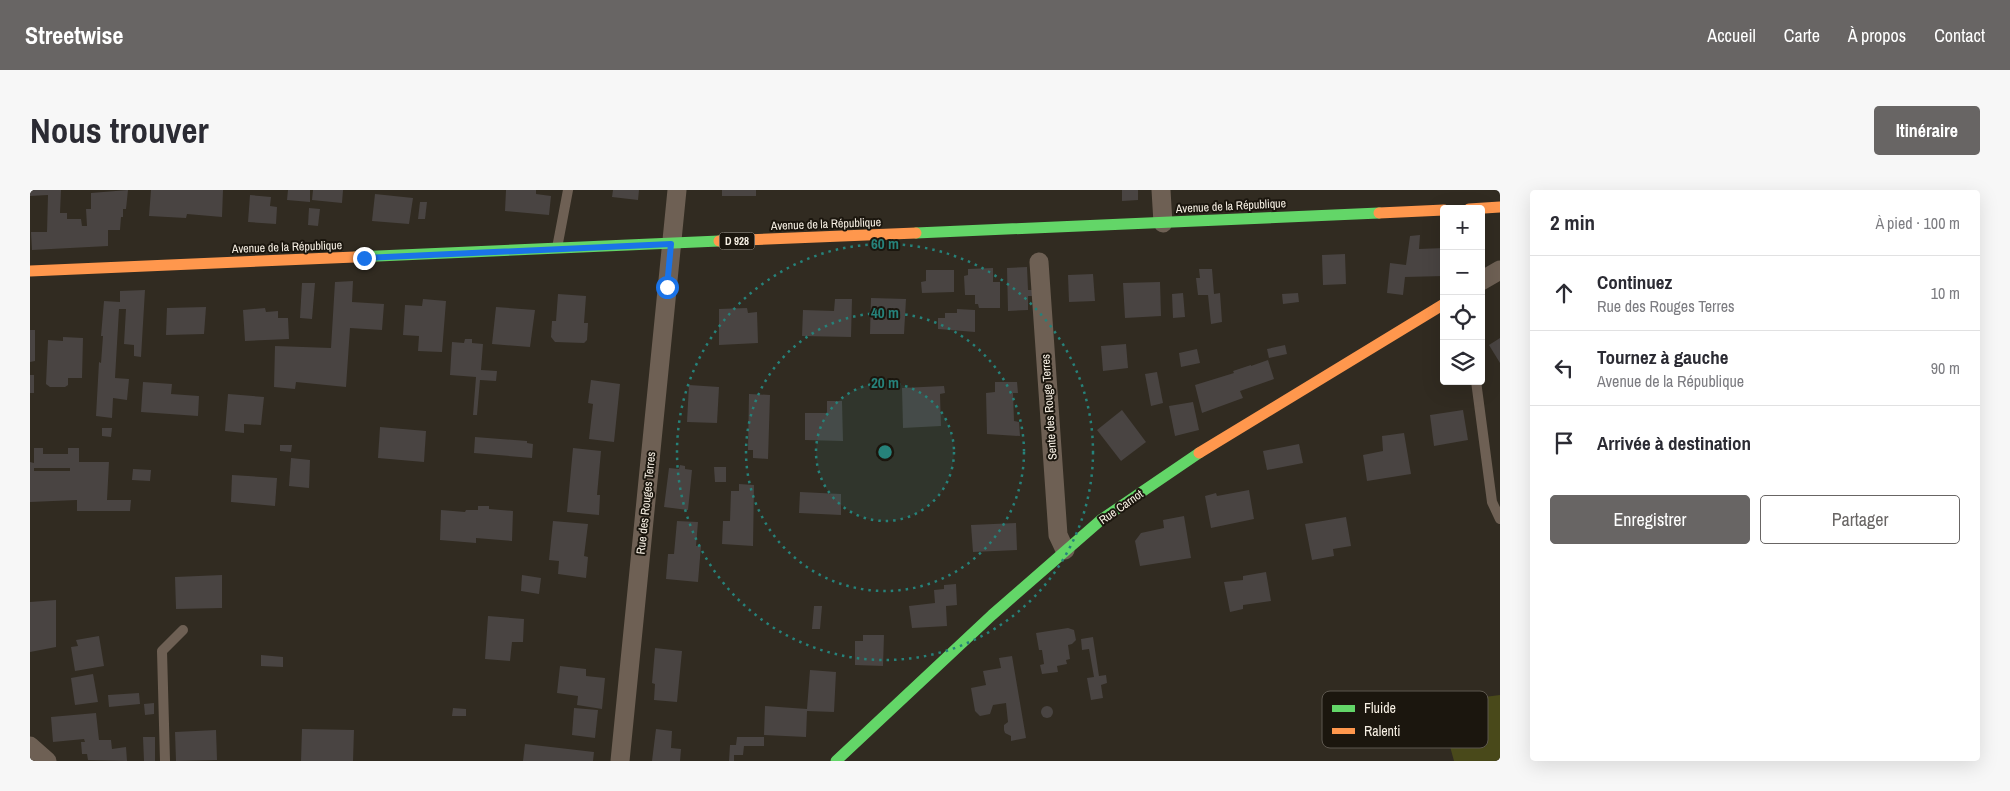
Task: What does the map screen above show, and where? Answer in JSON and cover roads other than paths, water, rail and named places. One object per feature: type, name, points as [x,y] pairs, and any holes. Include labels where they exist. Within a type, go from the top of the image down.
[{"type":"main road","points":[[1485,208],[1500,207]]},
{"type":"main road","name":"Avenue de la République","points":[[30,271],[557,250],[1440,210]]},
{"type":"main road","name":"Rue Carnot","points":[[836,761],[992,615],[1102,519],[1195,456],[1440,306]]},
{"type":"street","name":"Rue des Rouges Terres","points":[[620,761],[677,190]]},
{"type":"street","points":[[1162,190],[1164,223]]},
{"type":"street","name":"Sente des Rouge Terres","points":[[1039,262],[1058,535],[1066,550]]},
{"type":"street","points":[[1485,279],[1500,270]]},
{"type":"street","points":[[30,746],[47,761]]},
{"type":"lane","points":[[557,250],[568,190]]},
{"type":"lane","points":[[1477,385],[1492,502],[1500,519]]},
{"type":"lane","points":[[165,761],[162,650],[183,630]]}]
